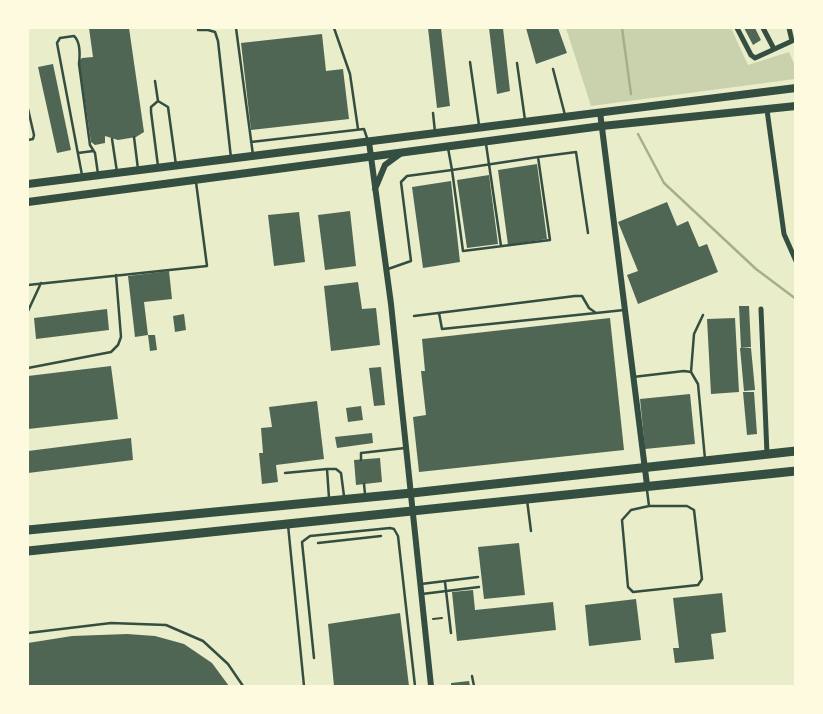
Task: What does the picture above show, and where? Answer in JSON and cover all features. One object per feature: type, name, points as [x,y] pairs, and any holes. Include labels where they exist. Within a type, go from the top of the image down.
[{"type":"highway","points":[[28,530],[329,499],[412,493],[796,451]]},
{"type":"highway","points":[[28,551],[647,485],[796,471]]},
{"type":"main road","points":[[28,184],[796,88]]},
{"type":"main road","points":[[28,202],[602,126],[796,106]]},
{"type":"street","points":[[737,28],[751,56],[758,56],[790,42],[793,38],[789,28]]},
{"type":"street","points":[[763,28],[774,49]]},
{"type":"street","points":[[767,110],[784,234],[796,261]]},
{"type":"street","points":[[600,112],[647,485]]},
{"type":"street","points":[[369,142],[407,448],[414,510],[419,585],[431,686]]},
{"type":"street","points":[[374,190],[385,165],[391,158],[402,152]]},
{"type":"street","points":[[761,309],[767,454]]},
{"type":"lane","points":[[236,28],[253,157]]},
{"type":"lane","points":[[334,28],[350,74],[358,129]]},
{"type":"lane","points":[[198,30],[215,32],[218,41],[231,159]]},
{"type":"lane","points":[[82,177],[57,43],[60,38],[74,36],[78,40],[79,64],[90,145],[98,175]]},
{"type":"lane","points":[[470,62],[479,127]]},
{"type":"lane","points":[[517,63],[526,121]]},
{"type":"lane","points":[[553,68],[565,116]]},
{"type":"lane","points":[[155,81],[158,101]]},
{"type":"lane","points":[[158,101],[168,107],[176,166]]},
{"type":"lane","points":[[158,101],[151,107],[158,168]]},
{"type":"lane","points":[[28,109],[34,135],[33,139],[28,140]]},
{"type":"lane","points":[[433,113],[435,133]]},
{"type":"lane","points":[[251,142],[358,129],[364,129],[369,142]]},
{"type":"lane","points":[[134,137],[138,170]]},
{"type":"lane","points":[[112,139],[117,173]]},
{"type":"lane","points":[[486,142],[501,246]]},
{"type":"lane","points":[[448,147],[463,251],[550,240],[538,157]]},
{"type":"lane","points":[[78,153],[93,151]]},
{"type":"lane","points":[[386,269],[411,261],[401,182],[403,179],[452,170],[576,152],[588,233]]},
{"type":"lane","points":[[28,285],[207,266],[196,181]]},
{"type":"lane","points":[[28,368],[112,352],[118,345],[121,337],[116,275]]},
{"type":"lane","points":[[28,311],[41,283]]},
{"type":"lane","points":[[414,316],[576,296],[582,296],[589,308],[596,313]]},
{"type":"lane","points":[[439,313],[442,329],[624,310]]},
{"type":"lane","points":[[703,315],[694,334],[691,372],[698,384],[705,460]]},
{"type":"lane","points":[[632,377],[684,370],[691,372]]},
{"type":"lane","points":[[362,460],[361,453],[407,448]]},
{"type":"lane","points":[[327,469],[329,499]]},
{"type":"lane","points":[[285,473],[336,469],[341,473],[344,498]]},
{"type":"lane","points":[[364,484],[365,496]]},
{"type":"lane","points":[[647,485],[649,506]]},
{"type":"lane","points":[[527,498],[530,531]]},
{"type":"lane","points":[[649,506],[687,506],[694,510],[702,579],[698,585],[634,592],[628,587],[622,520],[631,510],[649,506]]},
{"type":"lane","points":[[288,523],[304,686]]},
{"type":"lane","points":[[314,658],[302,542],[310,536],[390,528],[398,536],[415,686]]},
{"type":"lane","points":[[318,544],[381,536]]},
{"type":"lane","points":[[419,585],[478,577]]},
{"type":"lane","points":[[444,582],[451,633]]},
{"type":"lane","points":[[421,594],[479,587]]},
{"type":"lane","points":[[28,633],[111,623],[166,625],[203,641],[228,664],[243,686]]},
{"type":"lane","points":[[472,676],[474,686]]},
{"type":"green space","points":[[566,28],[731,28],[748,65],[789,52],[795,66],[795,79],[591,106]]},
{"type":"building","points":[[89,28],[129,28],[144,132],[136,137],[118,140],[105,136],[105,143],[95,145],[91,142],[79,61],[82,58],[93,57]]},
{"type":"building","points":[[428,28],[441,28],[450,106],[437,108]]},
{"type":"building","points":[[489,28],[503,28],[510,91],[497,94]]},
{"type":"building","points":[[526,28],[558,28],[567,53],[536,64]]},
{"type":"building","points":[[744,28],[755,28],[761,40],[753,45]]},
{"type":"building","points":[[322,34],[326,71],[343,69],[349,119],[251,130],[241,43]]},
{"type":"building","points":[[53,64],[71,150],[57,153],[38,67]]},
{"type":"building","points":[[537,164],[547,239],[508,245],[498,170]]},
{"type":"building","points":[[489,175],[498,244],[467,248],[457,180]]},
{"type":"building","points":[[451,181],[460,262],[423,268],[412,187]]},
{"type":"building","points":[[667,202],[677,226],[688,221],[699,247],[707,244],[718,272],[638,304],[627,275],[638,271],[618,222]]},
{"type":"building","points":[[350,211],[356,266],[325,270],[318,215]]},
{"type":"building","points":[[299,212],[305,262],[274,266],[268,215]]},
{"type":"building","points":[[169,271],[172,299],[144,302],[148,335],[135,337],[128,276]]},
{"type":"building","points":[[358,282],[362,309],[376,308],[380,345],[331,351],[324,286]]},
{"type":"building","points":[[739,306],[749,306],[751,347],[741,348]]},
{"type":"building","points":[[107,309],[109,330],[36,339],[34,318]]},
{"type":"building","points":[[184,314],[186,330],[175,332],[173,316]]},
{"type":"building","points":[[610,318],[624,450],[419,472],[413,417],[426,415],[421,371],[425,371],[422,339]]},
{"type":"building","points":[[735,318],[739,392],[711,394],[707,319]]},
{"type":"building","points":[[148,335],[155,335],[157,350],[150,351]]},
{"type":"building","points":[[740,348],[751,348],[755,390],[744,391]]},
{"type":"building","points":[[111,366],[118,419],[28,429],[28,376]]},
{"type":"building","points":[[381,367],[385,405],[374,406],[369,368]]},
{"type":"building","points":[[743,392],[754,392],[757,434],[747,435]]},
{"type":"building","points":[[690,394],[695,444],[645,449],[640,399]]},
{"type":"building","points":[[317,401],[324,459],[276,465],[278,482],[262,484],[259,453],[263,453],[261,428],[272,427],[269,407]]},
{"type":"building","points":[[361,406],[363,420],[348,422],[346,408]]},
{"type":"building","points":[[372,433],[373,443],[337,448],[335,437]]},
{"type":"building","points":[[131,438],[133,460],[28,473],[28,451]]},
{"type":"building","points":[[380,458],[382,482],[356,485],[354,460]]},
{"type":"building","points":[[519,543],[525,595],[484,599],[478,547]]},
{"type":"building","points":[[473,590],[475,610],[553,602],[556,630],[457,641],[452,592]]},
{"type":"building","points":[[722,593],[726,632],[711,634],[714,659],[675,663],[673,648],[679,648],[673,598]]},
{"type":"building","points":[[636,599],[641,640],[589,646],[585,605]]},
{"type":"building","points":[[400,613],[409,686],[334,686],[328,624]]},
{"type":"building","points":[[127,634],[155,636],[184,644],[212,663],[229,686],[28,686],[28,643],[72,636]]},
{"type":"building","points":[[469,681],[470,686],[451,686],[451,683]]},
{"type":"waterway","points":[[622,28],[631,94]]},
{"type":"waterway","points":[[638,134],[664,183],[756,269],[796,299]]}]
